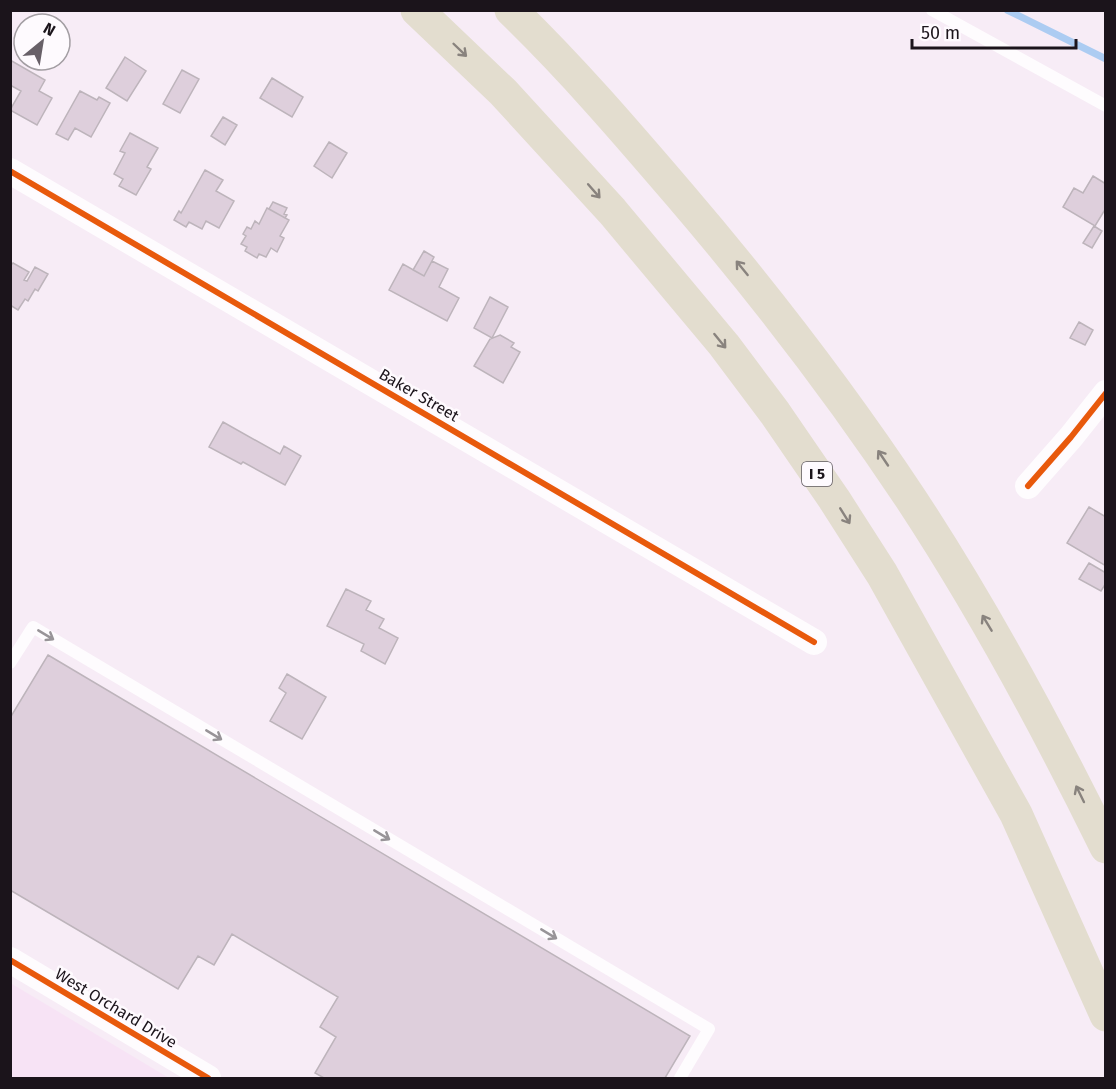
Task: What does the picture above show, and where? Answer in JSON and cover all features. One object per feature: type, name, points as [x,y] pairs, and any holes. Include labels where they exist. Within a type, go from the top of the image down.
[{"type":"highway","name":"I 5","points":[[417,10],[503,92],[640,244],[775,413],[834,499],[882,574],[1016,814],[1106,1015]]},
{"type":"highway","points":[[511,10],[604,108],[721,242],[777,312],[867,434],[918,511],[1000,644],[1106,847]]},
{"type":"street","name":"Baker Street","points":[[10,171],[814,642]]},
{"type":"street","points":[[1028,486],[1106,393]]},
{"type":"street","name":"West Orchard Drive","points":[[10,960],[208,1078]]},
{"type":"lane","points":[[932,10],[1106,106]]},
{"type":"lane","points":[[10,663],[33,627],[709,1029],[680,1078]]},
{"type":"shaded area","points":[[12,984],[169,1078],[11,1078]]},
{"type":"building","points":[[125,57],[146,71],[127,101],[106,88]]},
{"type":"building","points":[[10,60],[12,72],[31,72],[45,80],[39,91],[52,98],[37,125],[10,110],[21,91],[10,85]]},
{"type":"building","points":[[182,70],[199,79],[180,113],[163,104]]},
{"type":"building","points":[[272,78],[303,97],[292,117],[260,98]]},
{"type":"building","points":[[80,91],[97,100],[99,97],[110,103],[91,137],[75,128],[68,140],[56,134]]},
{"type":"building","points":[[223,117],[237,125],[225,145],[211,136]]},
{"type":"building","points":[[130,133],[158,148],[147,167],[151,169],[136,195],[119,186],[123,179],[114,174],[125,153],[120,151]]},
{"type":"building","points":[[329,142],[347,153],[332,178],[314,166]]},
{"type":"building","points":[[205,170],[223,180],[216,191],[234,201],[219,228],[206,221],[202,229],[189,222],[186,227],[174,220],[179,211],[181,213]]},
{"type":"building","points":[[1093,176],[1106,184],[1106,208],[1095,226],[1063,207],[1074,188],[1083,193]]},
{"type":"building","points":[[273,202],[287,208],[285,218],[269,209]]},
{"type":"building","points":[[267,208],[289,220],[280,236],[284,238],[277,252],[271,248],[266,257],[259,254],[257,258],[245,251],[247,247],[241,244],[246,236],[243,234],[247,227],[251,229],[255,221],[259,224]]},
{"type":"building","points":[[1094,226],[1102,231],[1092,248],[1083,243]]},
{"type":"building","points":[[424,251],[434,257],[424,276],[413,270]]},
{"type":"building","points":[[432,261],[448,269],[439,287],[459,298],[447,321],[389,290],[403,264],[424,276]]},
{"type":"building","points":[[13,263],[29,272],[24,280],[27,281],[35,267],[48,274],[38,291],[35,289],[28,301],[25,299],[18,310],[10,305],[10,266]]},
{"type":"building","points":[[490,297],[508,307],[492,338],[474,328]]},
{"type":"building","points":[[1079,322],[1093,330],[1085,345],[1070,338]]},
{"type":"building","points":[[500,335],[514,343],[511,347],[520,352],[503,383],[474,366],[490,339]]},
{"type":"building","points":[[223,422],[280,454],[284,446],[301,456],[285,485],[209,447]]},
{"type":"building","points":[[1089,507],[1106,517],[1106,566],[1067,543]]},
{"type":"building","points":[[1089,563],[1106,573],[1106,583],[1101,591],[1079,579]]},
{"type":"building","points":[[346,589],[371,601],[366,610],[384,619],[379,628],[398,638],[385,664],[361,651],[364,644],[327,626]]},
{"type":"building","points":[[48,655],[690,1036],[665,1078],[324,1078],[315,1073],[336,1037],[320,1027],[338,997],[232,934],[214,965],[198,956],[178,989],[10,890],[10,718]]},
{"type":"building","points":[[287,674],[326,697],[302,739],[270,721],[286,693],[279,688]]},
{"type":"waterway","points":[[1007,10],[1106,59]]},
{"type":"cycle path","points":[[10,171],[814,642]]},
{"type":"cycle path","points":[[1028,486],[1106,393]]},
{"type":"cycle path","points":[[10,960],[208,1078]]}]
